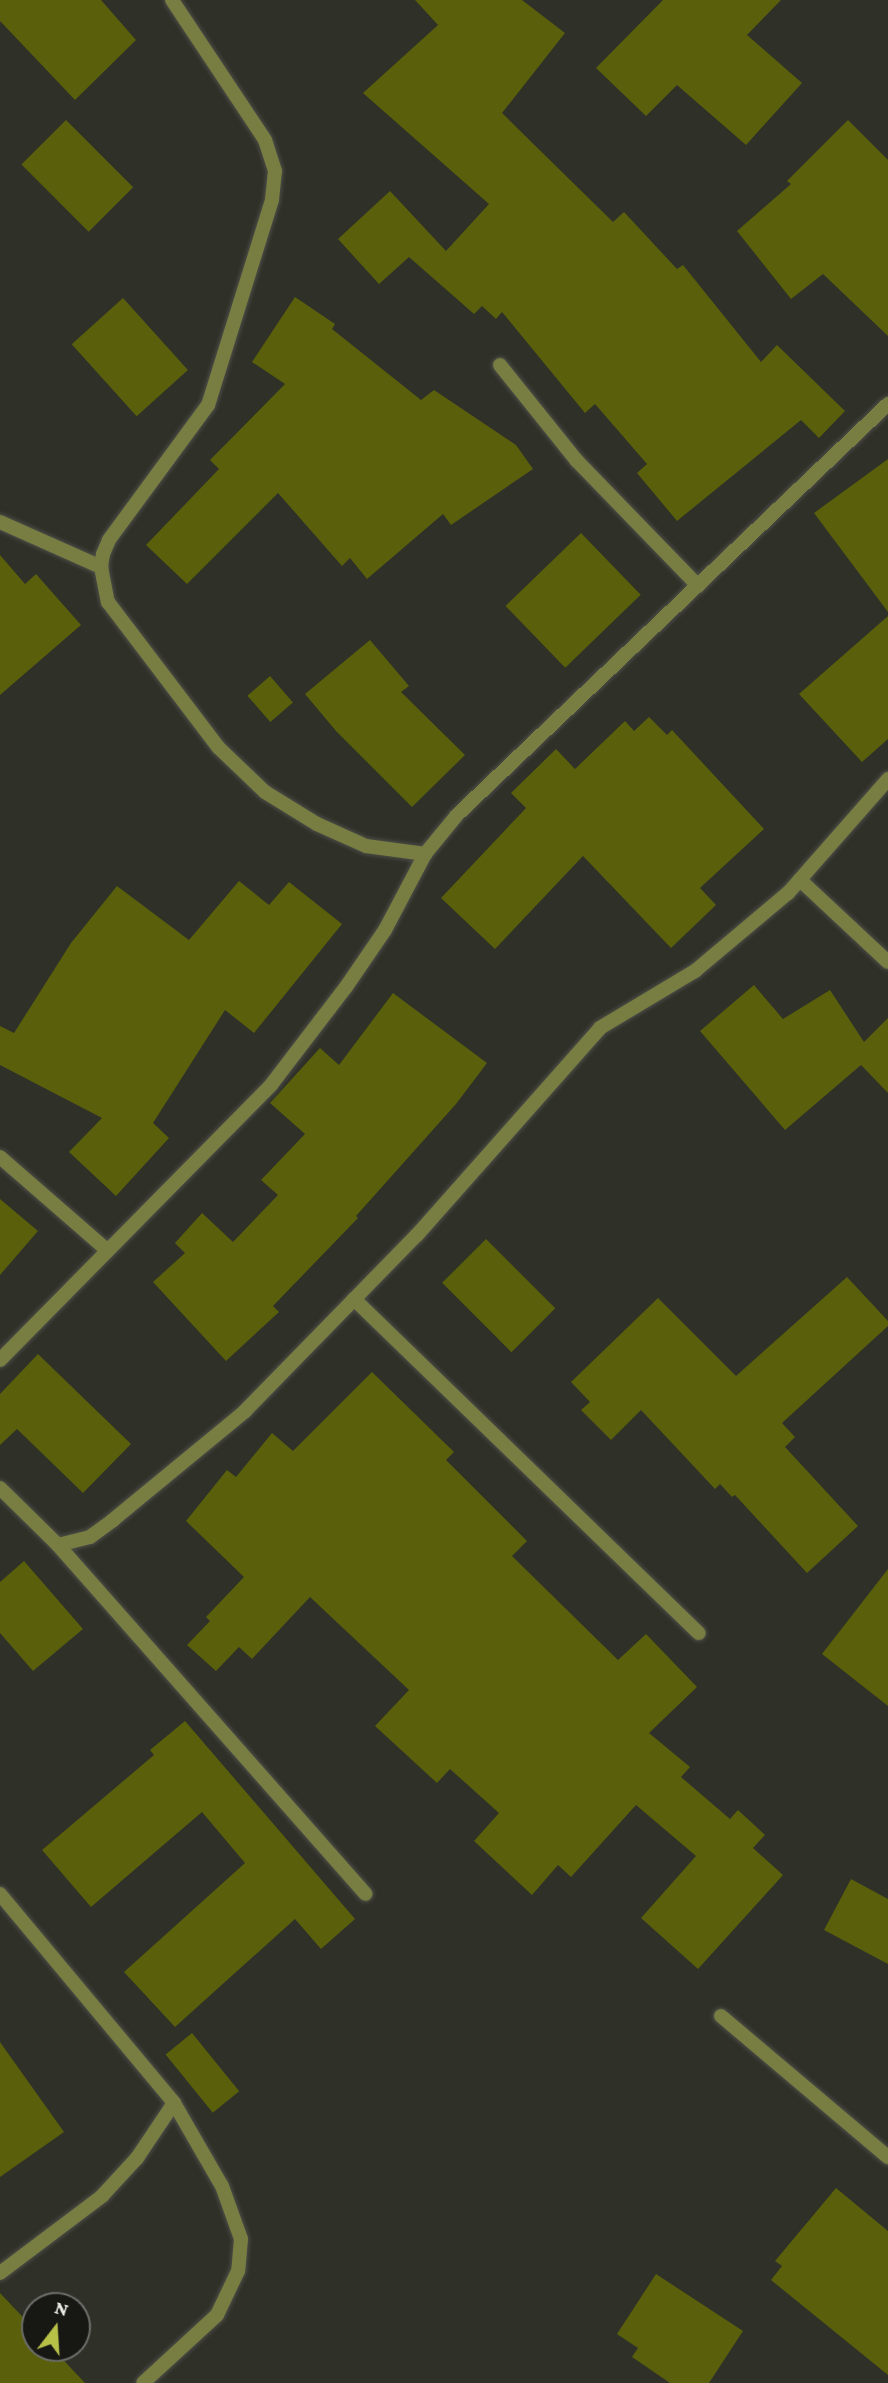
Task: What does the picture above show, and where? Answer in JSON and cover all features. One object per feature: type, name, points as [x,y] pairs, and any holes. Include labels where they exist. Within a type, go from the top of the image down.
[{"type":"street","points":[[172,0],[265,140],[275,170],[272,200],[208,405],[109,540],[101,567],[108,602],[219,748],[265,792],[317,824],[366,846],[425,854]]},
{"type":"street","points":[[500,365],[577,461],[698,586]]},
{"type":"street","points":[[0,1360],[271,1085],[346,987],[385,930],[425,854],[457,815],[888,404]]},
{"type":"street","points":[[0,522],[101,567]]},
{"type":"street","points":[[58,1545],[90,1537],[225,1427],[417,1235],[600,1028],[695,971],[788,893],[888,779]]},
{"type":"street","points":[[800,880],[888,962]]},
{"type":"street","points":[[0,1157],[107,1250]]},
{"type":"street","points":[[354,1299],[699,1633]]},
{"type":"street","points":[[0,1488],[58,1545],[366,1894]]},
{"type":"street","points":[[0,1894],[174,2103],[222,2186],[241,2239],[238,2271],[217,2315],[143,2383]]},
{"type":"street","points":[[721,2016],[888,2157]]},
{"type":"street","points":[[0,2273],[102,2196],[137,2158],[174,2103]]},
{"type":"building","points":[[0,0],[101,0],[136,40],[75,100],[0,21]]},
{"type":"building","points":[[415,0],[522,0],[565,33],[502,113],[613,222],[624,212],[677,269],[683,265],[761,362],[777,345],[845,411],[819,438],[801,420],[677,521],[637,473],[647,464],[595,404],[585,413],[502,312],[496,319],[482,306],[474,314],[409,257],[379,284],[338,239],[390,191],[446,251],[489,204],[363,93],[438,25]]},
{"type":"building","points":[[663,0],[781,0],[747,35],[802,83],[746,145],[677,85],[646,116],[596,68]]},
{"type":"building","points":[[66,120],[133,187],[89,232],[21,165]]},
{"type":"building","points":[[848,120],[888,160],[888,336],[823,274],[791,299],[737,231],[791,184],[787,181]]},
{"type":"building","points":[[295,297],[335,324],[332,329],[421,400],[434,390],[516,445],[533,469],[451,525],[443,514],[367,579],[350,558],[342,566],[278,493],[187,584],[146,545],[219,469],[210,460],[285,384],[252,362]]},
{"type":"building","points":[[123,298],[188,370],[137,416],[72,344]]},
{"type":"building","points":[[888,459],[888,612],[814,513]]},
{"type":"building","points":[[581,533],[641,595],[565,668],[505,606]]},
{"type":"building","points":[[0,555],[25,584],[36,574],[81,625],[0,695]]},
{"type":"building","points":[[888,616],[888,739],[862,762],[799,694]]},
{"type":"building","points":[[370,640],[409,686],[401,692],[465,755],[412,807],[336,731],[305,694]]},
{"type":"building","points":[[270,676],[293,702],[270,722],[247,696]]},
{"type":"building","points":[[649,717],[667,735],[672,730],[764,829],[700,888],[716,905],[671,948],[583,856],[495,949],[441,898],[526,808],[511,793],[556,749],[575,769],[625,721],[634,731]]},
{"type":"building","points":[[239,881],[269,905],[289,882],[342,924],[254,1033],[225,1010],[153,1123],[169,1138],[116,1196],[69,1152],[102,1118],[0,1065],[0,1026],[14,1033],[71,943],[117,886],[189,940]]},
{"type":"building","points":[[754,985],[783,1019],[830,990],[864,1042],[888,1018],[888,1093],[861,1065],[785,1130],[700,1031]]},
{"type":"building","points":[[393,993],[487,1063],[456,1104],[356,1216],[358,1218],[273,1306],[279,1312],[226,1361],[153,1282],[185,1253],[175,1243],[202,1213],[233,1242],[278,1195],[261,1180],[305,1134],[270,1103],[320,1048],[339,1065]]},
{"type":"building","points":[[0,1199],[38,1231],[0,1275]]},
{"type":"building","points":[[486,1239],[555,1308],[511,1352],[442,1283]]},
{"type":"building","points":[[847,1277],[888,1321],[888,1326],[782,1423],[795,1437],[785,1447],[858,1526],[807,1573],[735,1495],[732,1497],[720,1484],[715,1489],[641,1410],[611,1440],[581,1410],[590,1402],[571,1382],[658,1298],[736,1376]]},
{"type":"building","points":[[38,1354],[131,1444],[83,1493],[17,1429],[0,1445],[0,1394]]},
{"type":"building","points":[[372,1372],[454,1452],[446,1460],[527,1541],[512,1556],[618,1660],[646,1634],[697,1687],[649,1733],[690,1767],[681,1777],[730,1819],[738,1810],[765,1835],[753,1848],[783,1875],[698,1969],[641,1918],[696,1856],[636,1805],[571,1877],[558,1865],[532,1895],[474,1841],[499,1813],[450,1769],[437,1783],[375,1726],[409,1690],[310,1597],[252,1659],[239,1647],[216,1671],[187,1645],[210,1621],[206,1617],[244,1577],[186,1521],[227,1470],[236,1477],[272,1433],[293,1451]]},
{"type":"building","points":[[24,1561],[83,1629],[33,1671],[0,1633],[0,1582]]},
{"type":"building","points":[[888,1569],[888,1706],[822,1654]]},
{"type":"building","points":[[185,1721],[355,1919],[321,1949],[295,1919],[175,2027],[124,1972],[245,1863],[202,1812],[91,1907],[42,1850],[154,1755],[150,1750]]},
{"type":"building","points":[[851,1879],[888,1899],[888,1964],[824,1930]]},
{"type":"building","points":[[192,2033],[239,2091],[213,2113],[166,2054]]},
{"type":"building","points":[[0,2042],[64,2132],[0,2177]]},
{"type":"building","points":[[836,2188],[888,2231],[888,2375],[771,2280],[782,2266],[775,2261]]},
{"type":"building","points":[[656,2274],[743,2331],[709,2383],[670,2383],[632,2357],[638,2348],[617,2334]]},
{"type":"building","points":[[0,2293],[21,2315],[21,2362],[65,2362],[85,2383],[0,2383]]}]
